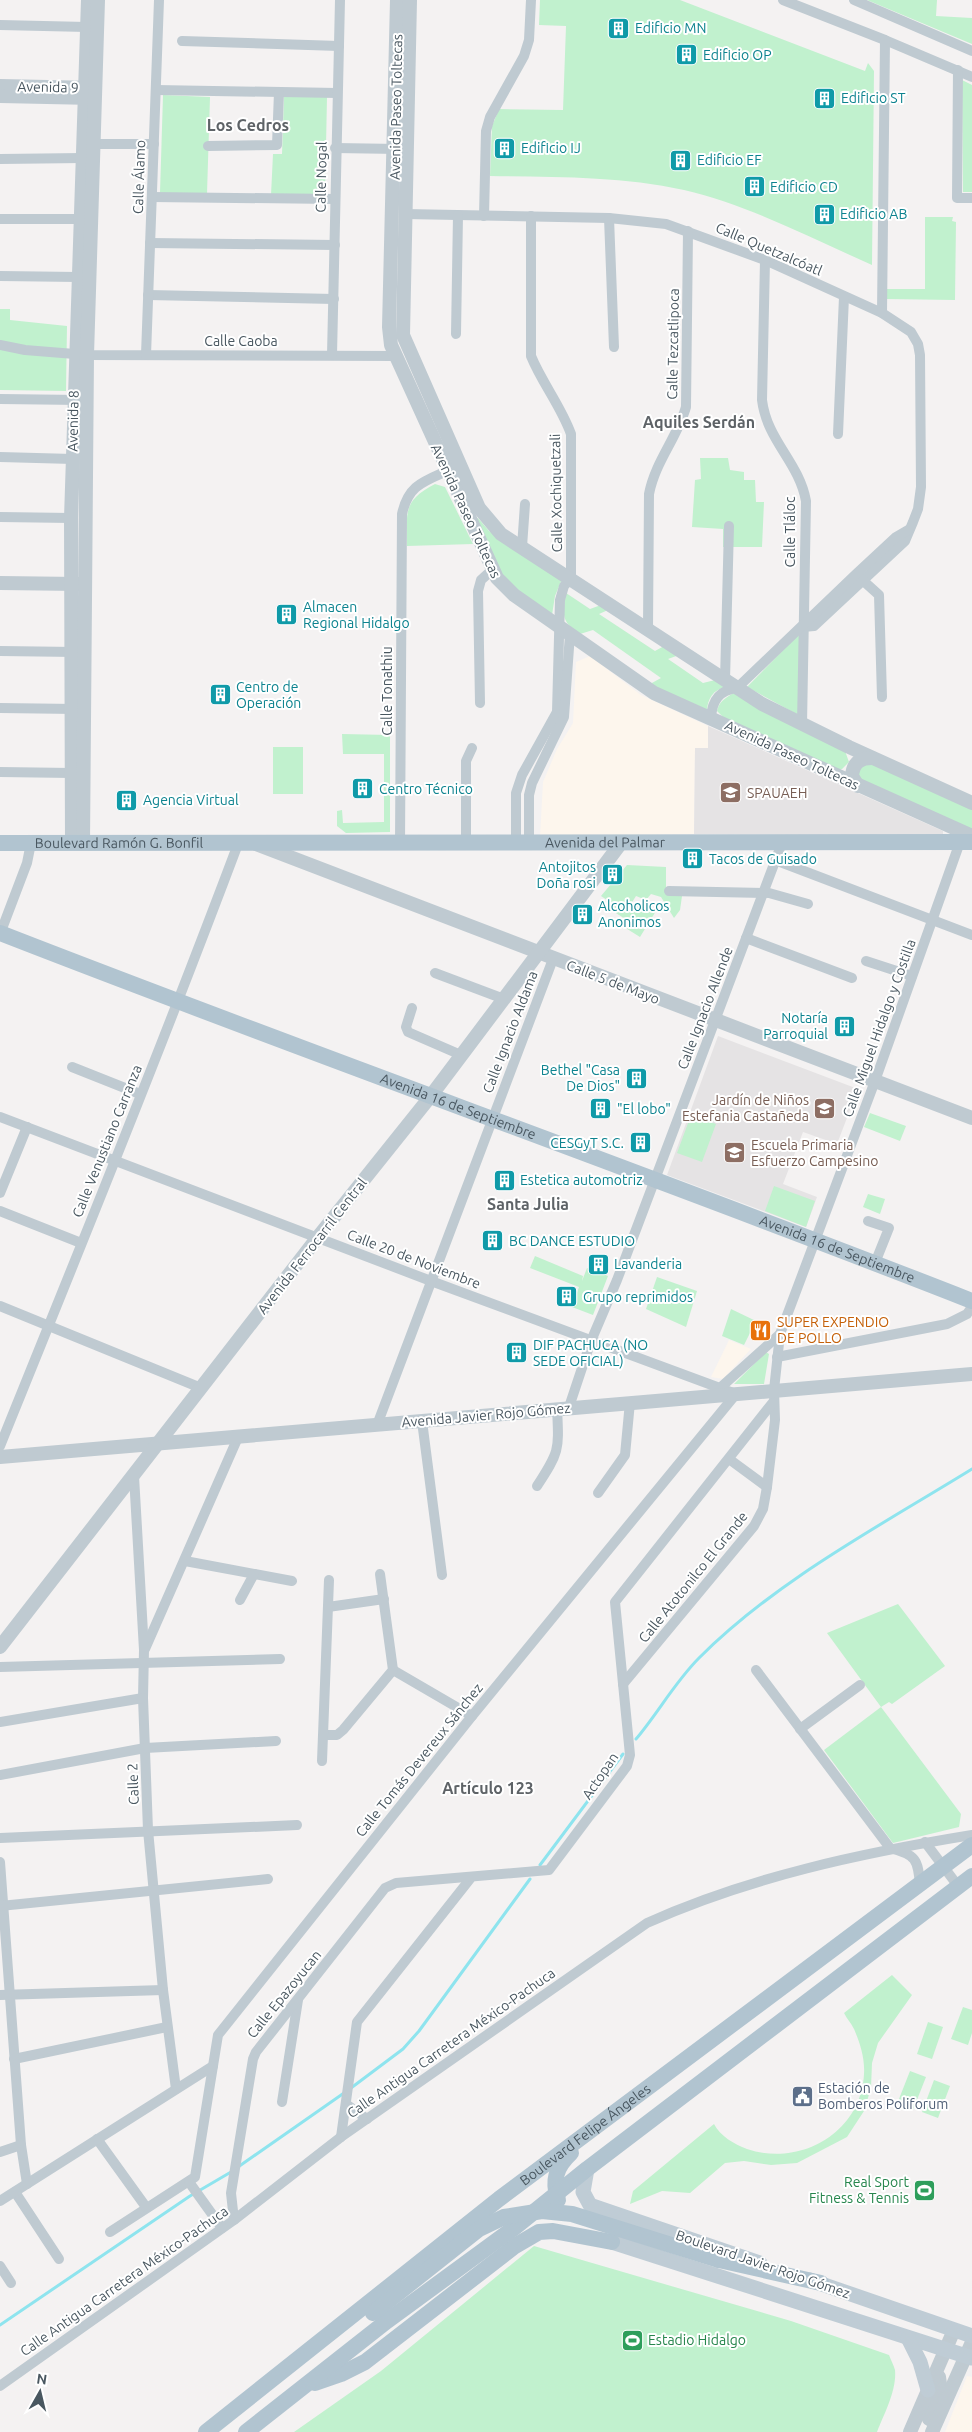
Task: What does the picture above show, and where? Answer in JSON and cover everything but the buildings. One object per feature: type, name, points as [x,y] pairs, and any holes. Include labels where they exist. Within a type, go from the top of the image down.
[{"type":"main road","name":"Avenida del Palmar","points":[[238,844],[782,843],[968,840]]},
{"type":"main road","name":"Boulevard Ramón G. Bonfil","points":[[0,843],[238,844]]},
{"type":"main road","name":"Avenida 16 de Septiembre","points":[[0,933],[179,1003],[816,1240],[972,1301]]},
{"type":"main road","name":"Boulevard Felipe Ángeles","points":[[206,2432],[499,2198],[972,1845]]},
{"type":"main road","name":"Boulevard Felipe Ángeles","points":[[246,2432],[387,2321],[514,2228],[587,2169],[972,1876]]},
{"type":"main road","points":[[586,2134],[558,2167],[555,2180],[556,2193],[563,2212],[576,2225],[612,2242]]},
{"type":"main road","name":"Boulevard Javier Rojo Gómez","points":[[587,2169],[582,2184],[585,2199],[590,2206],[821,2283],[972,2336]]},
{"type":"main road","points":[[291,2364],[311,2359],[373,2313],[479,2229],[504,2217],[525,2212],[556,2211],[572,2214],[719,2260],[821,2283]]},
{"type":"main road","points":[[604,2211],[594,2213],[592,2224],[595,2229],[663,2253],[699,2270]]},
{"type":"main road","points":[[298,2391],[365,2362],[514,2246],[539,2232],[560,2232],[612,2242]]},
{"type":"main road","name":"Boulevard Javier Rojo Gómez","points":[[612,2242],[946,2350],[970,2352]]},
{"type":"main road","points":[[908,2338],[920,2362],[928,2390]]},
{"type":"street","name":"Avenida 8","points":[[78,843],[77,652],[81,354],[94,144],[87,27],[88,0]]},
{"type":"street","name":"Avenida 8","points":[[81,354],[78,277],[80,219],[83,158],[91,93],[98,0]]},
{"type":"street","name":"Calle Álamo","points":[[146,355],[159,0]]},
{"type":"street","name":"Calle Nogal","points":[[332,355],[335,148],[340,0]]},
{"type":"street","name":"Avenida Paseo Toltecas","points":[[397,0],[401,149],[405,214],[403,335],[422,399],[447,471],[492,570],[502,585],[654,693],[858,786],[968,840]]},
{"type":"street","name":"Avenida Paseo Toltecas","points":[[410,0],[389,327],[395,356],[422,399],[488,522],[501,534],[737,688],[802,725],[972,803]]},
{"type":"street","points":[[484,216],[486,131],[490,117],[524,56],[528,40],[530,0]]},
{"type":"street","points":[[783,0],[972,77]]},
{"type":"street","points":[[854,0],[972,51]]},
{"type":"street","points":[[0,25],[87,27]]},
{"type":"street","points":[[882,313],[885,40]]},
{"type":"street","points":[[182,41],[339,46]]},
{"type":"street","points":[[958,70],[957,198],[972,198]]},
{"type":"street","name":"Avenida 9","points":[[0,86],[91,93]]},
{"type":"street","points":[[156,90],[337,92]]},
{"type":"street","points":[[208,146],[277,145],[279,92]]},
{"type":"street","name":"Avenida 9","points":[[0,96],[91,93]]},
{"type":"street","points":[[94,144],[154,144]]},
{"type":"street","points":[[335,148],[401,149]]},
{"type":"street","points":[[0,159],[83,158]]},
{"type":"street","points":[[152,197],[334,199]]},
{"type":"street","name":"Calle Quetzalcóatl","points":[[405,214],[639,219],[666,224],[765,260],[882,313],[911,332],[918,344],[920,354],[921,487],[918,509],[905,541],[860,578],[814,626],[803,627],[737,688],[721,693],[714,700],[711,718]]},
{"type":"street","points":[[456,334],[458,215]]},
{"type":"street","name":"Calle Xochiquetzali","points":[[522,843],[516,793],[522,775],[557,712],[565,630],[560,600],[564,586],[571,578],[571,434],[566,420],[531,356],[531,216]]},
{"type":"street","points":[[0,218],[80,219]]},
{"type":"street","points":[[609,218],[614,347]]},
{"type":"street","name":"Calle Tezcatlipoca","points":[[648,630],[648,494],[652,477],[682,420],[686,408],[688,231]]},
{"type":"street","points":[[150,242],[335,245]]},
{"type":"street","name":"Calle Tláloc","points":[[765,260],[762,400],[764,417],[769,431],[797,475],[804,490],[806,501],[802,725]]},
{"type":"street","points":[[0,276],[78,277]]},
{"type":"street","points":[[148,295],[334,299]]},
{"type":"street","points":[[838,434],[844,297]]},
{"type":"street","name":"Calle Caoba","points":[[0,345],[24,350],[81,354],[395,356]]},
{"type":"street","points":[[0,398],[80,400]]},
{"type":"street","name":"Avenida 8","points":[[78,584],[71,518],[72,459],[80,400]]},
{"type":"street","points":[[0,457],[72,459]]},
{"type":"street","name":"Calle Tonathiu","points":[[400,844],[402,514],[404,502],[416,486],[447,471]]},
{"type":"street","points":[[522,547],[525,504]]},
{"type":"street","points":[[0,517],[71,518]]},
{"type":"street","points":[[725,680],[729,526]]},
{"type":"street","points":[[480,703],[478,591],[482,580],[492,570]]},
{"type":"street","points":[[860,578],[879,595],[882,697]]},
{"type":"street","points":[[0,583],[78,584]]},
{"type":"street","points":[[0,651],[77,652]]},
{"type":"street","points":[[0,708],[77,709]]},
{"type":"street","name":"Avenida 8","points":[[77,709],[72,773],[78,843]]},
{"type":"street","points":[[832,774],[838,773],[849,766],[852,760],[849,747]]},
{"type":"street","points":[[466,843],[466,761],[472,748]]},
{"type":"street","points":[[858,786],[852,776],[855,764],[860,760],[872,758]]},
{"type":"street","points":[[0,772],[72,773]]},
{"type":"street","name":"Calle Miguel Hidalgo y Costilla","points":[[774,1396],[780,1334],[933,920],[968,840]]},
{"type":"street","name":"Avenida Ferrocarril Central","points":[[0,1647],[318,1237],[430,1097],[621,842]]},
{"type":"street","points":[[0,933],[27,863],[31,843]]},
{"type":"street","name":"Calle Ignacio Allende","points":[[563,1407],[617,1280],[782,843]]},
{"type":"street","name":"Calle Venustiano Carranza","points":[[0,1446],[140,1094],[179,1003],[238,844]]},
{"type":"street","name":"Calle 5 de Mayo","points":[[255,844],[538,954],[972,1118]]},
{"type":"street","points":[[775,860],[972,935]]},
{"type":"street","points":[[669,891],[763,892],[808,904]]},
{"type":"street","points":[[746,938],[852,978]]},
{"type":"street","name":"Calle Ignacio Aldama","points":[[377,1425],[553,959]]},
{"type":"street","points":[[866,961],[912,976]]},
{"type":"street","points":[[435,972],[504,999]]},
{"type":"street","points":[[412,1008],[406,1027],[408,1032],[461,1055]]},
{"type":"street","points":[[72,1067],[140,1094]]},
{"type":"street","name":"Calle 20 de Noviembre","points":[[0,1117],[431,1281],[736,1394]]},
{"type":"street","points":[[0,1193],[27,1128]]},
{"type":"street","points":[[0,1211],[81,1243]]},
{"type":"street","points":[[868,1220],[889,1228],[875,1263]]},
{"type":"street","points":[[0,1306],[201,1388]]},
{"type":"street","points":[[778,1357],[947,1324],[967,1314],[972,1307]]},
{"type":"street","name":"Calle Miguel Hidalgo y Costilla","points":[[720,1388],[780,1334]]},
{"type":"street","name":"Avenida Javier Rojo Gómez","points":[[0,1457],[563,1407],[736,1394],[774,1396],[972,1374]]},
{"type":"street","name":"Calle Tomás Devereux Sánchez","points":[[194,2186],[218,2035],[472,1716],[736,1394]]},
{"type":"street","points":[[767,1487],[729,1459],[774,1396]]},
{"type":"street","name":"Calle Atotonilco El Grande","points":[[623,1684],[754,1526],[763,1509],[775,1420],[774,1396]]},
{"type":"street","points":[[598,1494],[625,1455],[630,1402]]},
{"type":"street","points":[[537,1486],[556,1458],[563,1407]]},
{"type":"street","points":[[422,1420],[442,1575]]},
{"type":"street","points":[[144,1650],[239,1436]]},
{"type":"street","name":"Actopan","points":[[470,1878],[549,1870],[630,1760],[615,1602],[729,1459]]},
{"type":"street","name":"Calle 2","points":[[134,1476],[144,1650],[148,1830],[163,1990],[176,2089]]},
{"type":"street","points":[[185,1561],[292,1581]]},
{"type":"street","points":[[240,1600],[254,1574]]},
{"type":"street","points":[[324,1734],[337,1734],[343,1730],[393,1670],[380,1574]]},
{"type":"street","points":[[322,1761],[329,1580]]},
{"type":"street","points":[[328,1607],[384,1599]]},
{"type":"street","points":[[0,1667],[280,1659]]},
{"type":"street","points":[[393,1670],[472,1716]]},
{"type":"street","points":[[756,1670],[890,1848],[909,1854],[916,1861],[920,1885]]},
{"type":"street","points":[[800,1729],[860,1685]]},
{"type":"street","points":[[0,1722],[144,1698]]},
{"type":"street","points":[[0,1775],[145,1748],[276,1742]]},
{"type":"street","points":[[0,1838],[148,1830],[297,1826]]},
{"type":"street","name":"Calle Antigua Carretera México-Pachuca","points":[[0,2386],[234,2220],[341,2137],[647,1923],[682,1907],[748,1885],[890,1848],[972,1834]]},
{"type":"street","points":[[925,1842],[958,1886]]},
{"type":"street","points":[[0,1862],[5,1995],[14,2059],[20,2145],[27,2184]]},
{"type":"street","points":[[341,2137],[357,2022],[470,1878]]},
{"type":"street","name":"Calle Epazoyucan","points":[[234,2220],[231,2193],[253,2059],[256,2052],[390,1884],[470,1878]]},
{"type":"street","points":[[2,1906],[268,1879]]},
{"type":"street","points":[[5,1995],[163,1990]]},
{"type":"street","points":[[282,2102],[298,1999]]},
{"type":"street","points":[[14,2059],[167,2027]]},
{"type":"street","points":[[0,2201],[213,2066]]},
{"type":"street","points":[[346,2101],[367,2119]]},
{"type":"street","points":[[97,2139],[146,2207]]},
{"type":"street","points":[[0,2152],[20,2145]]},
{"type":"street","points":[[110,2232],[146,2207],[194,2186],[222,2228]]},
{"type":"street","points":[[15,2192],[59,2260]]},
{"type":"street","points":[[0,2266],[11,2283]]},
{"type":"street","points":[[910,2432],[954,2330]]},
{"type":"street","points":[[932,2432],[970,2352]]},
{"type":"street","points":[[926,2432],[940,2384],[939,2377],[934,2375]]},
{"type":"shaded area","points":[[590,656],[641,695],[708,726],[708,748],[695,749],[694,834],[540,837],[543,782],[557,749],[573,723],[576,662]]},
{"type":"shaded area","points":[[708,726],[943,831],[943,836],[694,834],[695,748],[708,748]]},
{"type":"shaded area","name":"Escuela Primaria Esfuerzo Campesino","points":[[718,1036],[858,1089],[837,1144],[803,1132],[783,1184],[817,1197],[806,1227],[667,1175]]},
{"type":"shaded area","points":[[729,1340],[751,1349],[723,1379],[711,1377]]},
{"type":"shaded area","points":[[967,2376],[972,2377],[972,2432],[945,2432]]},
{"type":"green space","points":[[540,0],[680,0],[865,71],[868,63],[874,71],[872,265],[756,213],[708,196],[684,190],[660,185],[612,180],[490,176],[492,126],[499,109],[563,110],[566,26],[539,25]]},
{"type":"green space","points":[[867,0],[937,0],[936,16],[972,18],[972,44]]},
{"type":"green space","points":[[962,80],[972,85],[972,192],[963,192]]},
{"type":"green space","points":[[163,95],[210,97],[207,194],[160,193]]},
{"type":"green space","points":[[284,96],[327,97],[325,196],[271,195],[273,154],[282,154]]},
{"type":"green space","points":[[925,217],[953,217],[952,221],[956,222],[955,300],[886,299],[885,289],[925,289]]},
{"type":"green space","points":[[0,309],[10,309],[10,320],[67,326],[66,391],[0,390]]},
{"type":"green space","points":[[700,458],[728,458],[730,470],[744,472],[744,480],[755,480],[756,502],[764,502],[762,547],[723,547],[723,529],[692,527],[695,480],[701,479]]},
{"type":"green space","points":[[435,484],[445,487],[473,544],[407,546],[407,516],[412,502],[424,490]]},
{"type":"green space","points":[[478,518],[489,531],[562,579],[555,596],[552,615],[526,597],[503,576],[474,520]]},
{"type":"green space","points":[[566,593],[590,609],[601,605],[608,610],[599,614],[655,651],[664,646],[679,655],[668,659],[703,683],[715,680],[727,687],[718,690],[712,695],[708,703],[707,712],[650,684],[661,678],[593,630],[580,634],[569,625],[564,616]]},
{"type":"green space","points":[[799,634],[800,716],[747,687]]},
{"type":"green space","points":[[732,694],[738,694],[845,751],[849,762],[842,769],[837,770],[725,719],[717,711],[722,701]]},
{"type":"green space","points":[[342,734],[390,735],[390,832],[346,833],[337,826],[337,811],[342,810],[343,823],[384,822],[384,754],[343,754]]},
{"type":"green space","points":[[273,747],[303,747],[303,794],[273,794]]},
{"type":"green space","points":[[868,761],[972,807],[972,833],[859,780],[858,766]]},
{"type":"green space","points":[[627,865],[666,867],[666,895],[682,896],[680,910],[674,918],[661,897],[651,894],[646,900],[636,896],[631,904],[656,911],[640,937],[624,927],[627,920],[603,905],[607,900],[601,896]]},
{"type":"green space","points":[[870,1113],[906,1126],[900,1141],[864,1127]]},
{"type":"green space","points":[[691,1115],[716,1124],[702,1162],[677,1153]]},
{"type":"green space","points":[[774,1186],[815,1201],[806,1227],[765,1211]]},
{"type":"green space","points":[[868,1194],[885,1199],[880,1214],[863,1207]]},
{"type":"green space","points":[[535,1256],[583,1276],[582,1281],[587,1268],[608,1276],[593,1315],[572,1307],[579,1287],[530,1268]]},
{"type":"green space","points":[[657,1277],[697,1291],[686,1327],[646,1309]]},
{"type":"green space","points":[[731,1309],[756,1321],[744,1345],[722,1336]]},
{"type":"green space","points":[[766,1352],[769,1354],[764,1384],[734,1384]]},
{"type":"green space","points":[[898,1604],[945,1666],[892,1704],[889,1702],[881,1707],[827,1633]]},
{"type":"green space","points":[[881,1707],[961,1814],[959,1827],[893,1843],[824,1750]]},
{"type":"green space","points":[[892,1975],[912,1995],[878,2043],[872,2063],[871,2088],[864,2111],[847,2137],[797,2163],[771,2165],[744,2161],[725,2163],[690,2193],[662,2191],[630,2204],[633,2191],[714,2124],[732,2142],[747,2149],[767,2153],[787,2153],[807,2149],[824,2140],[840,2128],[852,2113],[860,2095],[864,2074],[864,2062],[860,2045],[854,2029],[844,2013]]},
{"type":"green space","points":[[963,2007],[972,2010],[972,2033],[968,2045],[951,2039]]},
{"type":"green space","points":[[928,2022],[943,2027],[932,2059],[917,2054]]},
{"type":"green space","points":[[910,2071],[926,2077],[913,2110],[897,2104]]},
{"type":"green space","points":[[934,2080],[950,2086],[938,2118],[922,2112]]},
{"type":"green space","name":"Estadio Hidalgo","points":[[534,2246],[791,2321],[889,2355],[895,2370],[894,2386],[877,2432],[294,2432],[381,2371]]},
{"type":"waterway","points":[[636,1739],[690,1667],[729,1630],[761,1604],[830,1556],[972,1469]]},
{"type":"waterway","points":[[540,1865],[623,1754]]},
{"type":"waterway","points":[[351,2088],[403,2049],[419,2031],[530,1879]]},
{"type":"waterway","points":[[238,2167],[344,2093]]},
{"type":"waterway","points":[[0,2325],[190,2196],[231,2172]]},
{"type":"place","name":"Edificio MN","points":[[619,28]]},
{"type":"place","name":"Edificio OP","points":[[687,55]]},
{"type":"place","name":"Edificio ST","points":[[825,98]]},
{"type":"place","name":"Edificio IJ","points":[[505,148]]},
{"type":"place","name":"Edificio EF","points":[[681,160]]},
{"type":"place","name":"Edificio CD","points":[[754,187]]},
{"type":"place","name":"Edificio AB","points":[[824,214]]},
{"type":"place","name":"Almacen Regional Hidalgo","points":[[287,615]]},
{"type":"place","name":"Centro de Operación","points":[[220,695]]},
{"type":"place","name":"Centro Técnico","points":[[363,789]]},
{"type":"place","name":"SPAUAEH","points":[[731,793]]},
{"type":"place","name":"Agencia Virtual","points":[[127,800]]},
{"type":"place","name":"Tacos de Guisado","points":[[693,859]]},
{"type":"place","name":"Antojitos Doña rosi","points":[[612,875]]},
{"type":"place","name":"Alcoholicos Anonimos","points":[[582,914]]},
{"type":"place","name":"Notaría Parroquial","points":[[844,1026]]},
{"type":"place","name":"Bethel \"Casa De Dios\"","points":[[636,1078]]},
{"type":"place","name":"Jardín de Niños Estefania Castañeda","points":[[825,1108]]},
{"type":"place","name":"\"El lobo\"","points":[[601,1109]]},
{"type":"place","name":"CESGyT S.C.","points":[[640,1143]]},
{"type":"place","name":"Escuela Primaria Esfuerzo Campesino","points":[[735,1153]]},
{"type":"place","name":"Estetica automotriz","points":[[504,1180]]},
{"type":"place","name":"BC DANCE ESTUDIO","points":[[493,1241]]},
{"type":"place","name":"Lavanderia","points":[[598,1264]]},
{"type":"place","name":"Grupo reprimidos","points":[[567,1297]]},
{"type":"place","name":"SUPER EXPENDIO DE POLLO","points":[[761,1330]]},
{"type":"place","name":"DIF PACHUCA (NO SEDE OFICIAL)","points":[[517,1353]]},
{"type":"place","name":"Estación de Bomberos Poliforum","points":[[802,2096]]},
{"type":"place","name":"Real Sport Fitness & Tennis","points":[[925,2190]]},
{"type":"place","name":"Estadio Hidalgo","points":[[632,2340]]},
{"type":"district","name":"Los Cedros","points":[[248,125]]},
{"type":"district","name":"Aquiles Serdán","points":[[699,422]]},
{"type":"district","name":"Santa Julia","points":[[528,1204]]},
{"type":"district","name":"Artículo 123","points":[[488,1788]]}]
